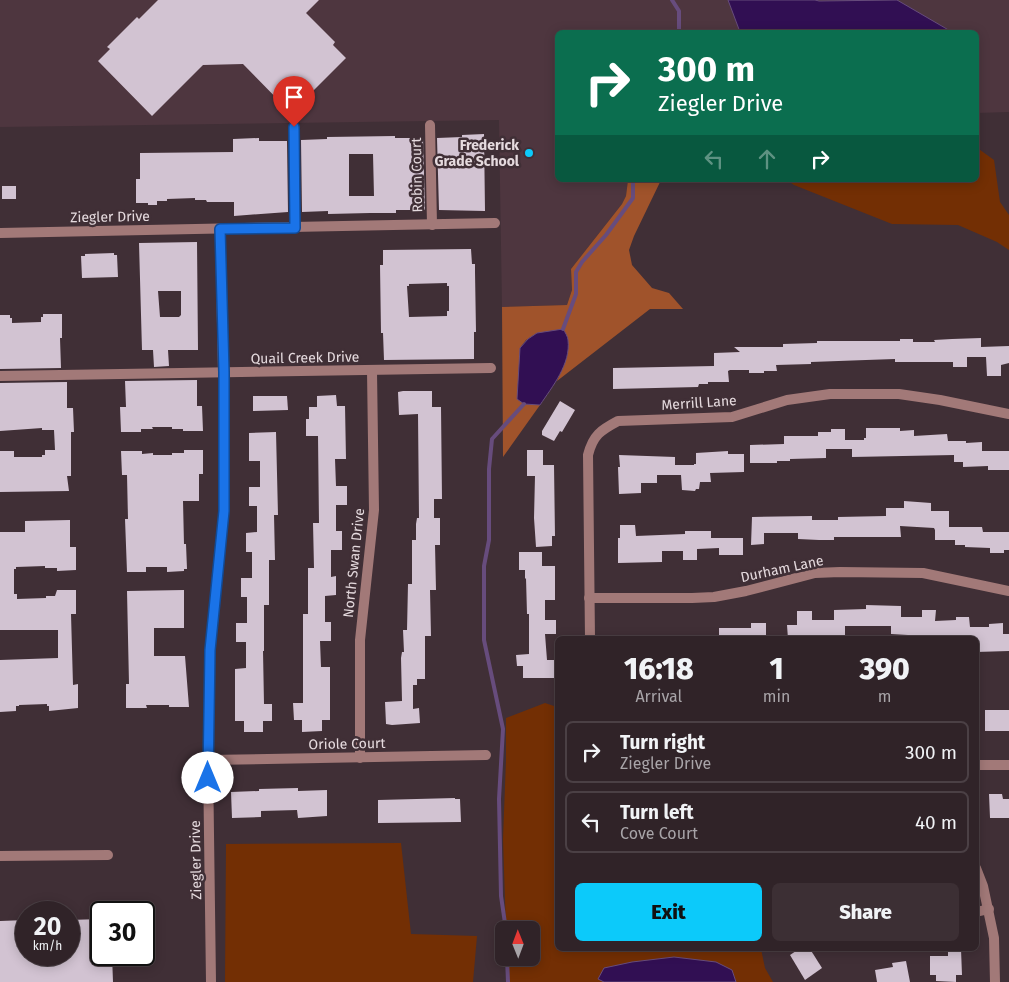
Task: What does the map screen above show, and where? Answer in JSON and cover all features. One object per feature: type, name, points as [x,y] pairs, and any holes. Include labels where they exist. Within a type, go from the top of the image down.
[{"type":"street","name":"Robin Court","points":[[430,125],[432,225]]},
{"type":"street","points":[[294,127],[295,228]]},
{"type":"street","name":"Ziegler Drive","points":[[0,233],[495,223]]},
{"type":"street","name":"Ziegler Drive","points":[[211,982],[208,760],[210,650],[224,511],[224,372],[220,229]]},
{"type":"street","name":"Quail Creek Drive","points":[[0,376],[491,368]]},
{"type":"street","name":"North Swan Drive","points":[[360,758],[360,640],[374,510],[372,371]]},
{"type":"street","name":"Merrill Lane","points":[[590,636],[588,455],[591,444],[606,427],[618,422],[732,417],[787,400],[830,394],[899,394],[1009,414]]},
{"type":"street","name":"Durham Lane","points":[[589,598],[714,597],[815,574],[840,572],[923,573],[1009,591]]},
{"type":"street","name":"Oriole Court","points":[[208,760],[486,755]]},
{"type":"street","points":[[979,765],[1009,765]]},
{"type":"street","points":[[0,856],[108,855]]},
{"type":"street","points":[[979,876],[989,909],[994,938],[994,982]]},
{"type":"street","points":[[979,911],[989,909]]},
{"type":"shaded area","name":"Frederick Grade School","points":[[0,0],[1009,0],[1009,112],[979,113],[979,30],[555,30],[555,182],[628,182],[626,196],[622,204],[571,269],[572,290],[567,305],[502,307],[499,120],[0,127]]},
{"type":"shaded area","points":[[728,0],[897,0],[949,30],[739,30]]},
{"type":"shaded area","points":[[979,149],[994,160],[1000,202],[1009,215],[1009,250],[997,242],[958,225],[892,224],[790,182],[979,182]]},
{"type":"shaded area","points":[[628,182],[660,182],[629,250],[632,265],[652,288],[669,293],[683,309],[650,309],[557,381],[567,357],[568,339],[537,333],[526,340],[520,348],[524,404],[540,405],[503,457],[502,307],[567,305],[572,290],[571,269],[622,204],[626,196]]},
{"type":"shaded area","points":[[563,329],[568,339],[568,349],[567,358],[560,375],[540,405],[524,404],[517,399],[520,348],[537,333]]},
{"type":"shaded area","points":[[545,703],[555,706],[555,951],[761,951],[765,968],[773,982],[508,982],[507,966],[540,966],[540,921],[506,921],[503,839],[506,718]]},
{"type":"shaded area","points":[[401,843],[411,934],[477,936],[473,982],[225,982],[226,844]]},
{"type":"shaded area","points":[[674,957],[716,962],[732,970],[736,982],[604,982],[598,979],[604,968],[632,962]]},
{"type":"building","points":[[158,0],[319,0],[306,13],[335,42],[333,45],[346,58],[291,113],[243,64],[203,65],[152,116],[98,61],[110,49],[107,47],[137,17],[139,19]]},
{"type":"building","points":[[484,134],[485,211],[439,210],[437,138]]},
{"type":"building","points":[[395,136],[395,138],[423,138],[425,210],[396,210],[396,213],[328,214],[328,211],[302,212],[301,140],[327,139],[327,137]],"holes":[[[349,154],[373,154],[374,196],[349,196]]]},
{"type":"building","points":[[259,138],[259,141],[287,141],[288,212],[234,216],[234,202],[207,202],[206,200],[195,200],[195,198],[167,199],[167,201],[157,201],[157,205],[136,203],[136,179],[140,179],[140,153],[233,152],[233,139]]},
{"type":"building","points":[[2,186],[16,186],[16,199],[2,199]]},
{"type":"building","points":[[197,242],[198,350],[168,350],[169,366],[154,367],[153,350],[142,350],[139,243]],"holes":[[[158,291],[181,291],[181,315],[179,317],[160,317]]]},
{"type":"building","points":[[471,249],[472,264],[475,264],[476,332],[474,332],[474,359],[384,360],[383,333],[381,333],[380,265],[383,265],[383,250]],"holes":[[[447,283],[447,286],[449,286],[449,311],[447,311],[447,316],[409,317],[407,286],[409,284]]]},
{"type":"building","points":[[114,253],[114,255],[117,255],[118,277],[82,278],[81,256],[85,256],[85,254]]},
{"type":"building","points":[[43,314],[62,314],[62,338],[60,338],[61,368],[0,369],[0,315],[10,315],[12,323],[41,322]]},
{"type":"building","points":[[981,338],[981,347],[1009,346],[1009,363],[1001,365],[1001,376],[987,376],[986,357],[967,357],[967,367],[953,367],[953,362],[895,362],[895,359],[776,365],[777,371],[764,371],[764,373],[749,373],[749,370],[730,370],[728,371],[729,382],[708,382],[708,384],[699,384],[698,387],[613,389],[613,368],[714,366],[714,353],[740,352],[734,347],[783,347],[783,344],[817,343],[817,341],[900,341],[900,339],[913,339],[913,342],[935,342],[934,340]]},
{"type":"building","points":[[197,380],[197,406],[202,406],[203,431],[183,431],[183,429],[172,429],[172,427],[152,427],[153,429],[141,429],[141,432],[121,432],[120,407],[126,407],[125,381]]},
{"type":"building","points":[[67,382],[67,408],[73,408],[74,432],[71,432],[71,476],[67,476],[69,491],[0,492],[0,451],[14,451],[14,457],[42,457],[42,455],[45,455],[45,450],[55,450],[54,430],[42,430],[42,428],[0,431],[0,383]]},
{"type":"building","points":[[432,391],[432,407],[441,407],[442,499],[434,499],[434,518],[440,518],[440,545],[435,545],[436,590],[430,590],[431,636],[425,636],[425,679],[417,679],[417,685],[413,685],[413,709],[419,708],[420,723],[392,725],[386,724],[385,702],[402,701],[401,658],[402,652],[404,652],[403,630],[407,630],[408,584],[412,584],[412,540],[416,540],[416,524],[417,518],[419,518],[418,414],[399,415],[398,392]]},
{"type":"building","points":[[336,395],[337,406],[345,406],[346,459],[335,459],[336,486],[347,486],[347,505],[336,505],[336,531],[342,531],[342,550],[331,550],[331,577],[336,576],[336,595],[325,596],[325,622],[331,622],[331,641],[320,641],[321,667],[330,667],[330,720],[322,720],[322,731],[302,732],[302,720],[294,720],[293,703],[303,703],[303,614],[308,614],[308,568],[314,568],[313,523],[319,523],[318,436],[306,436],[306,419],[309,419],[309,407],[317,407],[317,396]]},
{"type":"building","points":[[253,396],[287,396],[288,410],[253,411]]},
{"type":"building","points":[[560,401],[575,410],[562,432],[560,431],[554,441],[542,435],[542,431]]},
{"type":"building","points":[[866,428],[900,428],[900,431],[914,430],[914,436],[947,434],[948,441],[982,442],[982,451],[1009,451],[1009,470],[988,470],[988,466],[963,467],[963,462],[954,462],[954,455],[852,457],[852,449],[826,449],[826,458],[790,459],[790,461],[777,461],[777,463],[750,463],[750,445],[784,444],[784,436],[818,436],[818,432],[831,432],[831,429],[845,429],[845,440],[864,440],[866,438]]},
{"type":"building","points":[[276,432],[278,515],[274,515],[275,560],[269,560],[269,605],[264,605],[263,651],[264,704],[272,704],[272,721],[263,721],[263,732],[244,732],[244,721],[235,721],[235,669],[246,668],[246,642],[236,642],[236,623],[247,623],[247,597],[241,597],[241,578],[252,578],[252,552],[246,552],[246,533],[257,532],[257,506],[249,506],[249,487],[260,487],[260,461],[249,461],[249,433]]},
{"type":"building","points":[[184,450],[203,450],[203,474],[199,474],[199,501],[183,501],[184,544],[186,544],[187,569],[184,569],[184,571],[167,572],[167,567],[146,567],[146,572],[127,572],[125,519],[128,519],[127,475],[122,475],[121,451],[142,451],[142,454],[172,455],[172,453],[184,453]]},
{"type":"building","points":[[527,450],[543,450],[543,465],[554,465],[555,536],[552,536],[552,546],[536,547],[534,518],[535,476],[527,476]]},
{"type":"building","points":[[728,451],[728,454],[744,454],[744,472],[710,473],[711,482],[700,482],[699,489],[695,491],[682,490],[681,475],[657,475],[657,483],[641,483],[641,493],[619,494],[619,455],[675,457],[675,465],[694,465],[696,464],[696,453]]},
{"type":"building","points":[[904,501],[931,503],[931,511],[949,511],[949,527],[982,527],[983,532],[1009,532],[1009,550],[1004,550],[1004,553],[990,553],[990,548],[955,545],[955,540],[935,540],[934,528],[900,526],[901,537],[834,537],[834,540],[819,540],[798,539],[798,533],[764,533],[764,544],[751,545],[752,517],[812,516],[812,520],[838,520],[838,517],[886,516],[886,508],[904,508]]},
{"type":"building","points":[[70,520],[70,547],[76,547],[76,570],[57,571],[57,568],[45,568],[45,566],[16,567],[14,569],[14,594],[17,594],[17,599],[46,598],[46,596],[55,596],[57,590],[76,590],[76,614],[71,614],[73,685],[78,684],[78,708],[49,711],[47,704],[19,705],[16,706],[16,711],[0,712],[0,660],[58,658],[58,630],[0,630],[0,532],[25,532],[25,521]]},
{"type":"building","points":[[620,525],[635,525],[636,536],[685,534],[685,531],[711,531],[711,538],[743,538],[743,555],[719,555],[719,548],[697,549],[697,560],[683,560],[683,551],[662,551],[662,562],[618,563]]},
{"type":"building","points":[[519,552],[542,552],[542,566],[555,566],[555,600],[545,600],[545,620],[556,620],[556,634],[545,634],[547,660],[555,660],[555,678],[523,678],[523,666],[517,666],[516,655],[529,654],[529,614],[527,614],[526,578],[525,570],[519,570]]},
{"type":"building","points":[[184,590],[184,628],[154,628],[154,656],[185,656],[189,707],[146,705],[147,708],[126,708],[126,684],[129,684],[127,591]]},
{"type":"building","points":[[866,605],[901,606],[901,617],[922,617],[922,610],[936,610],[935,621],[956,620],[956,617],[969,617],[970,627],[989,627],[989,624],[1003,623],[1003,634],[1009,634],[1009,651],[979,652],[979,636],[891,634],[891,626],[845,626],[845,636],[788,636],[787,625],[797,625],[797,611],[812,611],[812,620],[834,620],[834,610],[866,609]]},
{"type":"building","points":[[751,623],[766,623],[766,636],[719,636],[719,628],[751,628]]},
{"type":"building","points":[[985,710],[1009,710],[1009,731],[985,731]]},
{"type":"building","points":[[298,788],[298,791],[327,790],[327,816],[298,818],[297,810],[261,811],[261,817],[232,818],[231,792]]},
{"type":"building","points":[[989,794],[1002,794],[1003,799],[1009,799],[1009,818],[990,818]]},
{"type":"building","points":[[460,799],[461,822],[378,823],[378,800]]},
{"type":"building","points":[[90,919],[90,966],[112,966],[113,982],[0,982],[0,921],[15,920],[15,966],[80,966],[80,920]]},
{"type":"building","points":[[796,951],[811,951],[822,968],[805,980],[790,955]]},
{"type":"building","points":[[948,951],[961,951],[962,975],[956,975],[956,982],[936,981],[936,975],[930,975],[930,956],[948,956]]},
{"type":"building","points":[[906,961],[910,982],[877,982],[875,970],[893,967],[892,963]]},
{"type":"waterway","points":[[672,0],[679,11],[679,30]]},
{"type":"waterway","points":[[563,329],[576,294],[576,272],[633,198],[633,182]]},
{"type":"waterway","points":[[505,921],[501,896],[499,799],[503,729],[484,640],[484,566],[489,540],[489,469],[492,439],[524,404]]},
{"type":"waterway","points":[[507,966],[508,982]]},
{"type":"place","name":"Frederick Grade School","points":[[529,153]]},
{"type":"route","points":[[208,778],[210,650],[224,511],[224,372],[220,229],[295,228],[294,127]]}]
